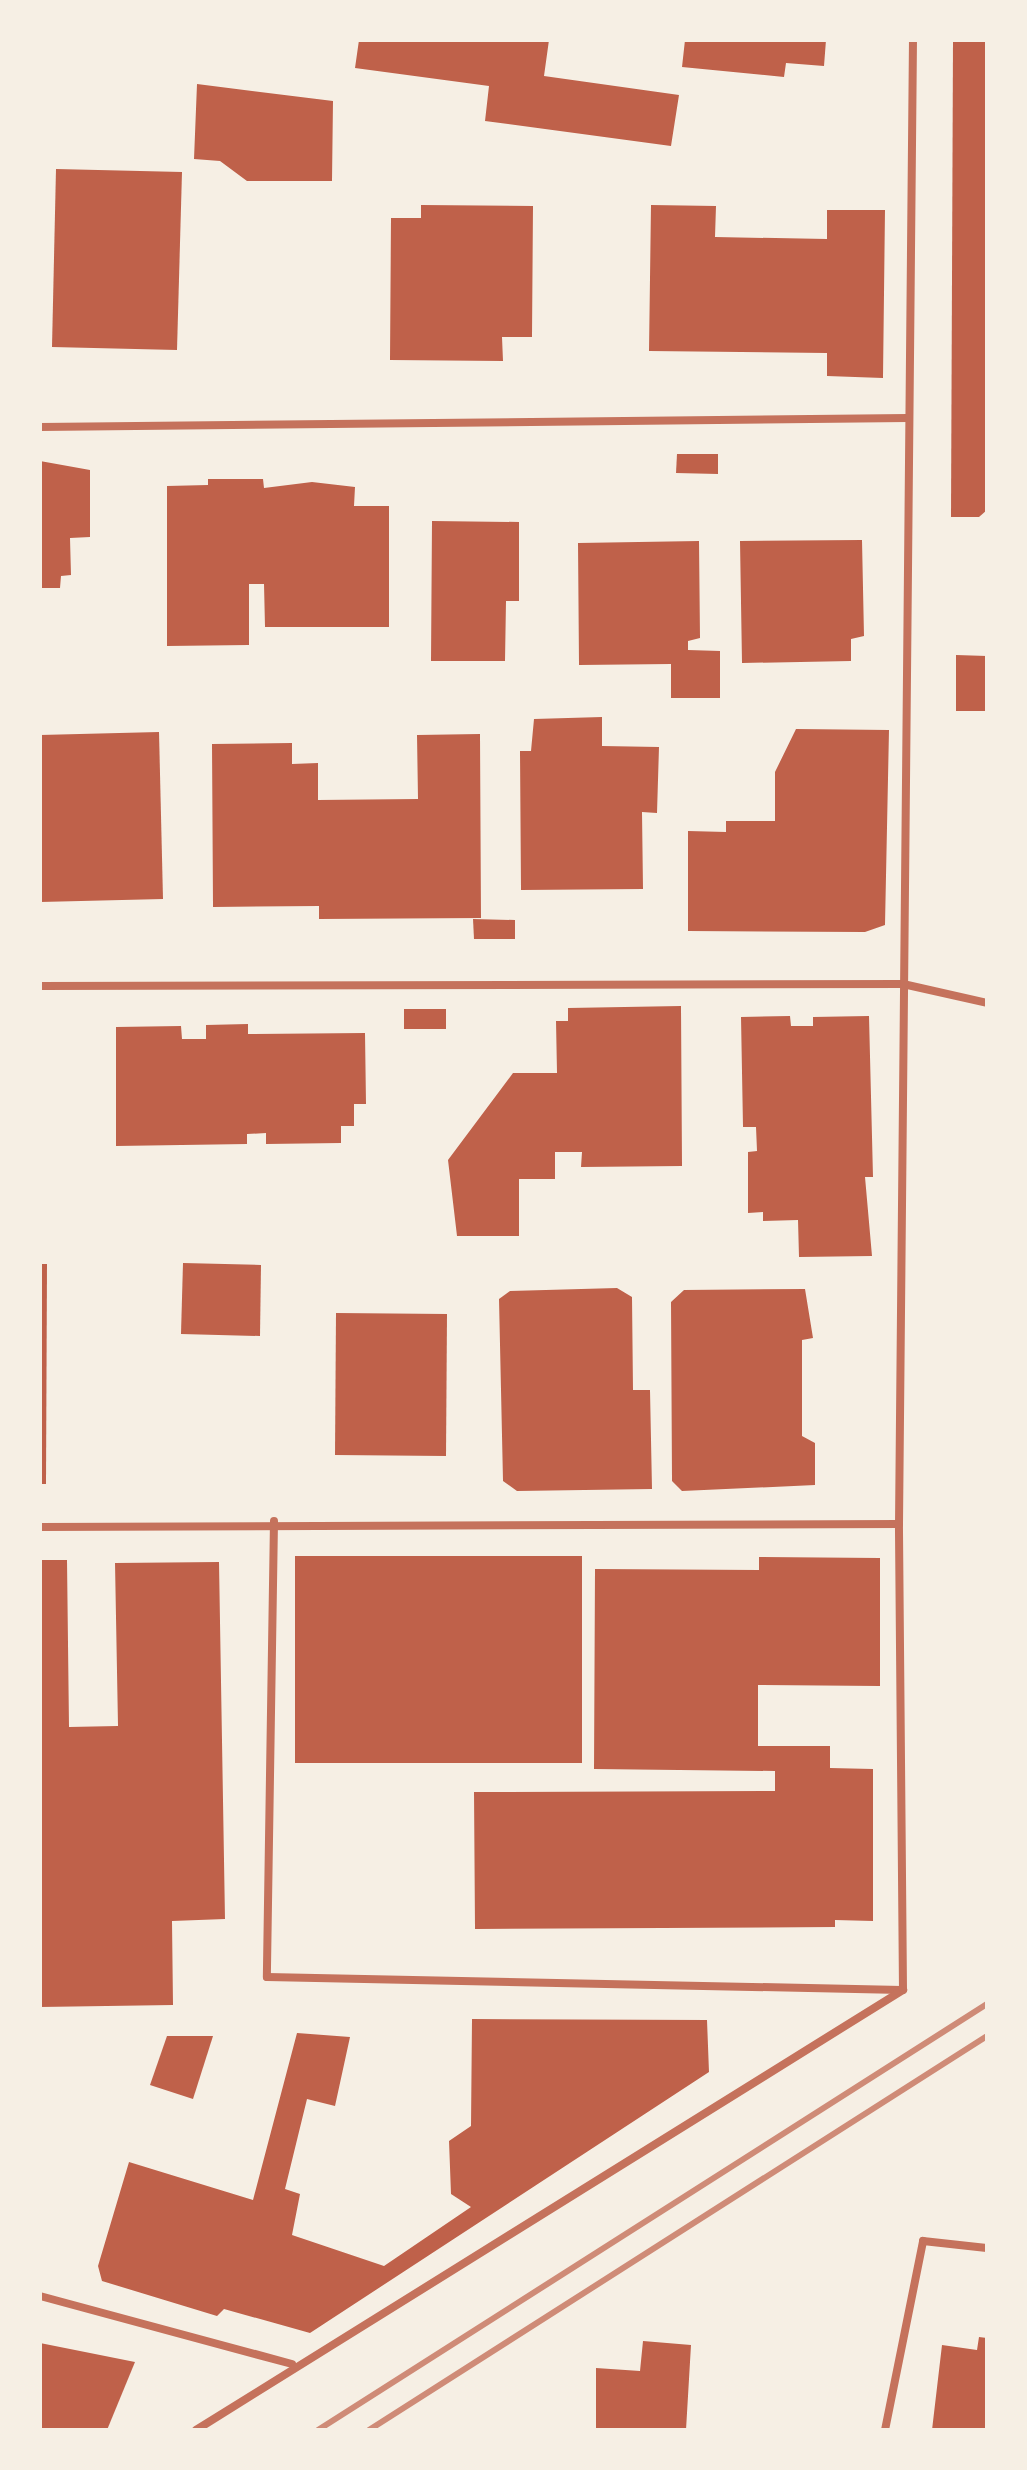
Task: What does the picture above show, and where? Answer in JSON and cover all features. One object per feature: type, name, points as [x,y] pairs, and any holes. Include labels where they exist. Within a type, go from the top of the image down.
[{"type":"street","points":[[903,1990],[899,1524],[913,40]]},
{"type":"street","points":[[40,427],[908,418]]},
{"type":"street","points":[[40,986],[903,984],[987,1003]]},
{"type":"street","points":[[40,1527],[274,1521],[899,1524]]},
{"type":"street","points":[[274,1521],[267,1977],[903,1990]]},
{"type":"street","points":[[196,2430],[292,2364],[903,1990]]},
{"type":"street","points":[[885,2430],[923,2241],[987,2248]]},
{"type":"street","points":[[40,2296],[292,2364]]},
{"type":"building","points":[[359,40],[549,40],[544,76],[679,95],[671,146],[485,121],[489,86],[355,68]]},
{"type":"building","points":[[685,40],[826,40],[824,66],[786,63],[784,77],[682,67]]},
{"type":"building","points":[[953,40],[987,40],[987,510],[979,517],[951,517]]},
{"type":"building","points":[[197,84],[333,101],[332,181],[247,181],[220,161],[194,159]]},
{"type":"building","points":[[56,169],[182,172],[177,350],[52,347]]},
{"type":"building","points":[[421,205],[533,206],[532,337],[502,337],[503,361],[390,360],[391,218],[421,218]]},
{"type":"building","points":[[651,205],[716,206],[715,237],[827,239],[827,210],[885,210],[883,378],[827,376],[827,353],[649,351]]},
{"type":"building","points":[[677,454],[718,454],[718,474],[676,473]]},
{"type":"building","points":[[40,461],[90,470],[90,537],[70,538],[71,575],[61,576],[60,588],[40,588]]},
{"type":"building","points":[[208,479],[263,479],[264,488],[312,482],[355,487],[354,506],[389,506],[389,627],[265,627],[264,584],[249,584],[249,645],[167,646],[167,486],[208,485]]},
{"type":"building","points":[[432,521],[519,522],[519,601],[506,601],[505,661],[431,661]]},
{"type":"building","points":[[862,540],[864,636],[851,639],[851,661],[742,663],[740,541]]},
{"type":"building","points":[[699,541],[700,638],[688,641],[688,650],[720,651],[720,698],[671,698],[671,664],[579,665],[578,543]]},
{"type":"building","points":[[956,655],[987,656],[987,711],[956,711]]},
{"type":"building","points":[[602,717],[602,746],[659,747],[657,813],[642,812],[643,889],[521,890],[520,751],[531,751],[534,719]]},
{"type":"building","points":[[796,729],[889,730],[885,925],[865,932],[688,931],[688,831],[726,832],[726,821],[775,821],[775,772]]},
{"type":"building","points":[[159,732],[163,899],[40,902],[40,735]]},
{"type":"building","points":[[480,734],[481,918],[319,919],[319,906],[213,907],[212,744],[292,743],[292,764],[318,763],[318,800],[418,799],[417,735]]},
{"type":"building","points":[[473,919],[515,920],[515,939],[474,939]]},
{"type":"building","points":[[681,1006],[682,1166],[581,1167],[582,1152],[555,1152],[555,1179],[519,1179],[519,1236],[457,1236],[448,1160],[513,1073],[557,1073],[556,1021],[568,1021],[568,1008]]},
{"type":"building","points":[[404,1009],[446,1009],[446,1029],[404,1029]]},
{"type":"building","points":[[790,1016],[791,1026],[813,1026],[813,1017],[869,1016],[873,1177],[865,1177],[872,1256],[799,1257],[798,1220],[763,1221],[763,1212],[748,1213],[748,1152],[757,1151],[756,1127],[743,1127],[741,1017]]},
{"type":"building","points":[[248,1024],[248,1034],[365,1033],[366,1104],[354,1104],[354,1126],[341,1126],[341,1143],[266,1144],[266,1133],[247,1134],[247,1144],[116,1146],[116,1027],[181,1026],[182,1039],[206,1039],[206,1025]]},
{"type":"building","points":[[183,1263],[261,1265],[260,1336],[181,1334]]},
{"type":"building","points":[[40,1264],[47,1264],[46,1484],[40,1484]]},
{"type":"building","points":[[617,1288],[632,1297],[633,1390],[650,1390],[652,1489],[517,1491],[503,1481],[499,1299],[510,1291]]},
{"type":"building","points":[[805,1289],[813,1338],[802,1340],[802,1436],[815,1443],[815,1485],[682,1491],[672,1481],[671,1302],[684,1290]]},
{"type":"building","points":[[336,1313],[447,1314],[446,1456],[335,1455]]},
{"type":"building","points":[[295,1556],[582,1556],[582,1763],[295,1763]]},
{"type":"building","points":[[759,1557],[880,1558],[880,1686],[758,1685],[758,1746],[830,1746],[830,1768],[873,1769],[873,1921],[835,1920],[835,1927],[475,1929],[474,1792],[775,1791],[775,1771],[594,1769],[595,1569],[759,1570]]},
{"type":"building","points":[[40,1560],[67,1560],[69,1727],[118,1726],[115,1563],[219,1562],[225,1919],[172,1921],[173,2005],[40,2007]]},
{"type":"building","points":[[472,2019],[707,2020],[709,2072],[310,2333],[224,2309],[217,2316],[102,2281],[98,2266],[129,2162],[253,2200],[297,2033],[350,2037],[335,2106],[307,2099],[285,2189],[300,2194],[292,2235],[384,2266],[471,2207],[451,2194],[449,2141],[471,2126]]},
{"type":"building","points":[[167,2036],[213,2036],[193,2099],[150,2085]]},
{"type":"building","points":[[979,2337],[987,2338],[987,2430],[932,2430],[942,2345],[977,2350]]},
{"type":"building","points":[[643,2341],[691,2345],[686,2430],[596,2430],[596,2368],[640,2371]]},
{"type":"building","points":[[40,2343],[135,2362],[107,2430],[40,2430]]},
{"type":"railway","points":[[318,2430],[987,2004]]},
{"type":"railway","points":[[369,2430],[987,2036]]}]
